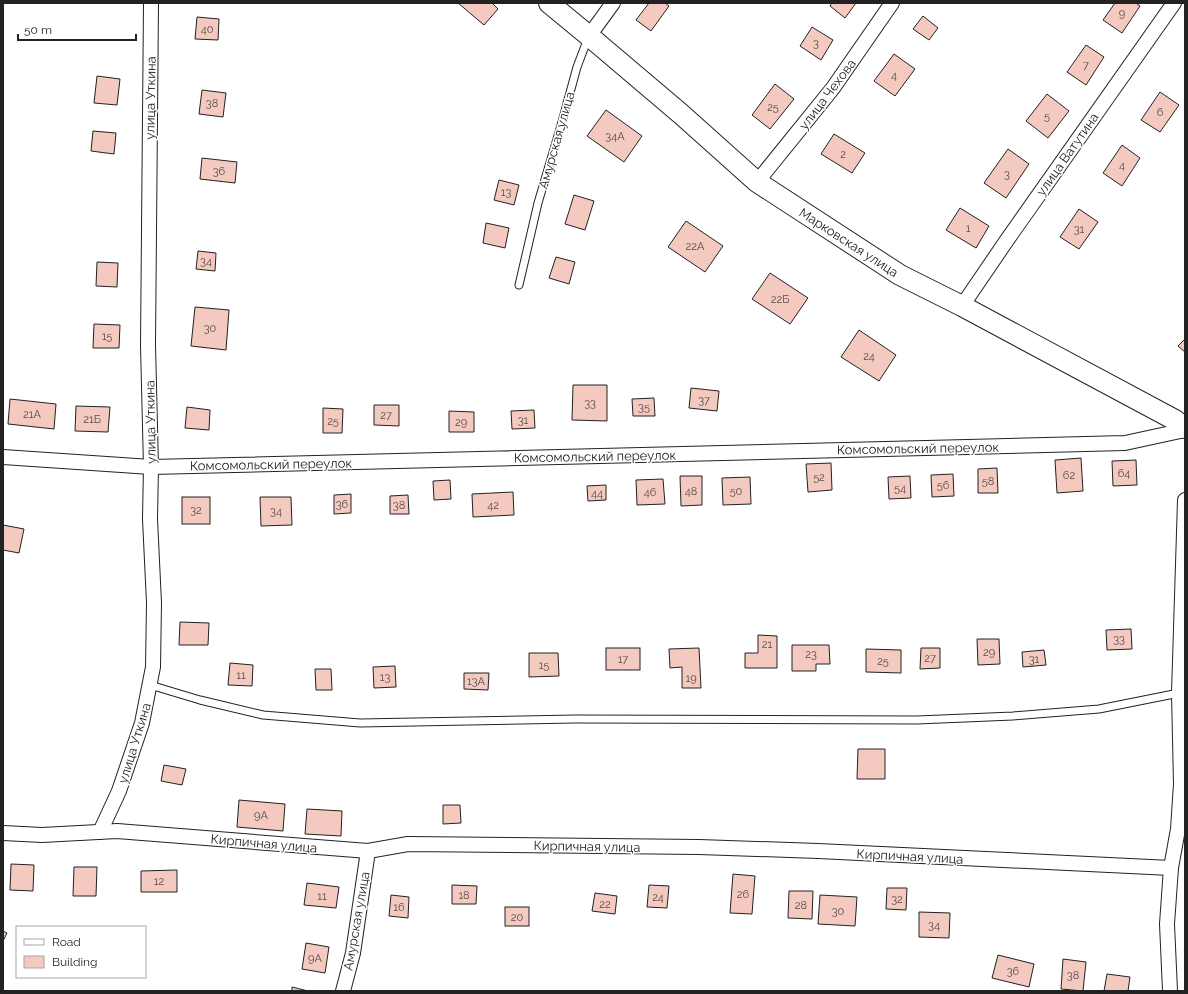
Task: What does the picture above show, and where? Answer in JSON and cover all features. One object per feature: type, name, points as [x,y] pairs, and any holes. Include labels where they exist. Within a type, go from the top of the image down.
[{"type":"main road","name":"Марковская улица","points":[[549,3],[757,182],[900,275],[962,306],[1175,420],[1185,429]]},
{"type":"street","name":"улица Уткина","points":[[100,832],[119,791],[142,723],[153,667],[154,603],[150,519],[151,467],[148,337],[151,3]]},
{"type":"street","name":"Амурская улица","points":[[589,36],[613,3]]},
{"type":"street","name":"улица Чехова","points":[[757,182],[833,88],[892,3]]},
{"type":"street","name":"улица Ватутина","points":[[962,306],[1174,3]]},
{"type":"street","name":"Комсомольский переулок","points":[[3,457],[151,467],[1125,443],[1185,429]]},
{"type":"street","points":[[1170,991],[1167,924],[1171,868],[1178,829],[1181,784],[1179,693],[1185,500]]},
{"type":"street","name":"Кирпичная улица","points":[[3,832],[42,835],[117,831],[368,851],[408,844],[699,847],[818,851],[1171,868]]},
{"type":"street","name":"Амурская улица","points":[[343,991],[353,953],[368,851]]},
{"type":"lane","name":"Амурская улица","points":[[519,284],[538,203],[577,67],[589,36]]},
{"type":"lane","points":[[150,685],[200,700],[263,715],[360,723],[575,719],[917,720],[1013,716],[1099,709],[1179,693]]},
{"type":"building","points":[[458,3],[492,3],[498,9],[484,25]]},
{"type":"building","points":[[649,3],[665,3],[669,6],[651,31],[636,20]]},
{"type":"building","points":[[832,3],[856,3],[845,18],[830,6]]},
{"type":"building","points":[[1115,3],[1136,3],[1140,6],[1122,33],[1103,20]]},
{"type":"building","points":[[923,16],[938,28],[929,40],[913,29]]},
{"type":"building","points":[[197,17],[219,19],[218,40],[195,39]]},
{"type":"building","points":[[812,27],[833,40],[821,60],[800,46]]},
{"type":"building","points":[[1086,45],[1104,57],[1086,85],[1067,72]]},
{"type":"building","points":[[894,54],[915,69],[895,96],[874,81]]},
{"type":"building","points":[[97,76],[120,79],[117,105],[94,103]]},
{"type":"building","points":[[775,84],[794,99],[770,129],[752,115]]},
{"type":"building","points":[[202,90],[226,93],[223,117],[199,114]]},
{"type":"building","points":[[1160,92],[1179,105],[1160,132],[1141,120]]},
{"type":"building","points":[[1047,94],[1069,111],[1048,138],[1026,121]]},
{"type":"building","points":[[606,110],[642,136],[624,162],[587,136]]},
{"type":"building","points":[[93,131],[116,133],[114,154],[91,151]]},
{"type":"building","points":[[834,134],[865,153],[852,173],[821,154]]},
{"type":"building","points":[[1122,145],[1140,158],[1122,186],[1103,173]]},
{"type":"building","points":[[1008,149],[1029,164],[1006,198],[984,183]]},
{"type":"building","points":[[202,158],[237,162],[235,183],[200,179]]},
{"type":"building","points":[[499,180],[519,185],[514,205],[494,200]]},
{"type":"building","points":[[574,195],[594,201],[585,230],[565,224]]},
{"type":"building","points":[[960,208],[989,226],[976,248],[946,230]]},
{"type":"building","points":[[1079,209],[1098,222],[1079,249],[1060,237]]},
{"type":"building","points":[[686,221],[723,246],[705,272],[668,247]]},
{"type":"building","points":[[486,223],[509,228],[505,248],[483,243]]},
{"type":"building","points":[[198,251],[216,253],[215,271],[196,269]]},
{"type":"building","points":[[556,257],[575,262],[569,284],[549,278]]},
{"type":"building","points":[[97,262],[118,263],[117,287],[96,286]]},
{"type":"building","points":[[770,273],[808,298],[790,324],[752,299]]},
{"type":"building","points":[[195,307],[229,310],[226,350],[191,346]]},
{"type":"building","points":[[94,324],[120,325],[119,348],[93,348]]},
{"type":"building","points":[[859,330],[896,355],[879,381],[841,357]]},
{"type":"building","points":[[1185,339],[1185,352],[1178,346]]},
{"type":"building","points":[[573,385],[607,385],[607,421],[572,420]]},
{"type":"building","points":[[691,388],[719,391],[717,411],[689,408]]},
{"type":"building","points":[[654,398],[655,416],[633,416],[632,399]]},
{"type":"building","points":[[10,399],[56,404],[54,429],[8,424]]},
{"type":"building","points":[[374,405],[399,405],[399,426],[374,425]]},
{"type":"building","points":[[76,406],[110,407],[108,432],[75,431]]},
{"type":"building","points":[[187,407],[210,410],[209,430],[185,428]]},
{"type":"building","points":[[323,408],[343,409],[342,433],[323,433]]},
{"type":"building","points":[[534,410],[535,428],[512,429],[511,411]]},
{"type":"building","points":[[449,411],[474,412],[474,432],[449,432]]},
{"type":"building","points":[[1081,458],[1083,491],[1057,493],[1055,460]]},
{"type":"building","points":[[1136,460],[1137,485],[1113,486],[1112,461]]},
{"type":"building","points":[[831,463],[832,490],[808,492],[806,464]]},
{"type":"building","points":[[997,468],[998,493],[978,493],[978,469]]},
{"type":"building","points":[[953,474],[954,496],[932,497],[931,475]]},
{"type":"building","points":[[680,476],[702,476],[702,505],[681,506]]},
{"type":"building","points":[[910,476],[911,498],[889,499],[888,477]]},
{"type":"building","points":[[750,477],[751,504],[723,505],[722,478]]},
{"type":"building","points":[[663,479],[665,504],[637,505],[636,480]]},
{"type":"building","points":[[450,480],[451,499],[434,500],[433,481]]},
{"type":"building","points":[[606,485],[606,500],[588,501],[587,486]]},
{"type":"building","points":[[513,492],[514,515],[473,517],[472,494]]},
{"type":"building","points":[[351,494],[351,513],[334,514],[334,495]]},
{"type":"building","points":[[408,495],[409,514],[390,514],[390,496]]},
{"type":"building","points":[[182,497],[210,497],[210,524],[182,524]]},
{"type":"building","points":[[260,497],[291,497],[292,525],[261,526]]},
{"type":"building","points":[[3,525],[24,529],[19,553],[3,550]]},
{"type":"building","points":[[180,622],[209,623],[208,645],[179,645]]},
{"type":"building","points":[[1131,629],[1132,649],[1107,650],[1106,630]]},
{"type":"building","points":[[758,635],[777,636],[777,668],[745,668],[745,653],[758,653]]},
{"type":"building","points":[[977,639],[999,639],[1000,664],[978,665]]},
{"type":"building","points":[[792,645],[829,645],[830,664],[816,664],[816,671],[792,671]]},
{"type":"building","points":[[606,648],[640,648],[640,670],[606,670]]},
{"type":"building","points":[[699,648],[701,688],[682,688],[682,667],[670,668],[669,649]]},
{"type":"building","points":[[921,648],[940,648],[940,668],[920,669]]},
{"type":"building","points":[[866,649],[901,650],[901,673],[866,672]]},
{"type":"building","points":[[1044,650],[1046,665],[1023,667],[1022,652]]},
{"type":"building","points":[[529,653],[558,653],[559,676],[529,677]]},
{"type":"building","points":[[230,663],[253,665],[252,686],[228,685]]},
{"type":"building","points":[[395,666],[396,687],[374,688],[373,667]]},
{"type":"building","points":[[315,669],[331,669],[332,690],[316,690]]},
{"type":"building","points":[[464,673],[489,673],[488,690],[464,689]]},
{"type":"building","points":[[858,749],[885,749],[885,779],[857,779]]},
{"type":"building","points":[[164,765],[186,769],[182,785],[161,781]]},
{"type":"building","points":[[239,800],[285,804],[283,831],[237,827]]},
{"type":"building","points":[[443,805],[460,805],[461,823],[443,824]]},
{"type":"building","points":[[307,809],[342,811],[341,836],[305,834]]},
{"type":"building","points":[[11,864],[34,865],[33,891],[10,890]]},
{"type":"building","points":[[74,867],[97,867],[96,896],[73,896]]},
{"type":"building","points":[[177,870],[177,892],[141,892],[141,871]]},
{"type":"building","points":[[733,874],[755,876],[752,914],[730,913]]},
{"type":"building","points":[[307,883],[339,887],[336,908],[304,905]]},
{"type":"building","points":[[452,885],[477,886],[476,904],[452,904]]},
{"type":"building","points":[[649,885],[669,886],[667,908],[647,907]]},
{"type":"building","points":[[887,888],[907,888],[906,910],[886,909]]},
{"type":"building","points":[[789,891],[813,891],[812,919],[788,918]]},
{"type":"building","points":[[595,893],[617,896],[615,914],[592,911]]},
{"type":"building","points":[[391,895],[409,897],[408,918],[389,916]]},
{"type":"building","points":[[820,895],[857,897],[855,926],[818,924]]},
{"type":"building","points":[[505,907],[529,907],[529,926],[505,926]]},
{"type":"building","points":[[919,912],[950,913],[949,938],[919,937]]},
{"type":"building","points":[[3,931],[7,933],[3,941]]},
{"type":"building","points":[[306,943],[329,947],[325,973],[302,969]]},
{"type":"building","points":[[998,955],[1034,964],[1029,987],[992,978]]},
{"type":"building","points":[[1063,959],[1086,962],[1083,991],[1061,989]]},
{"type":"building","points":[[1107,974],[1130,977],[1128,991],[1104,991]]},
{"type":"building","points":[[292,987],[308,991],[292,991]]}]
